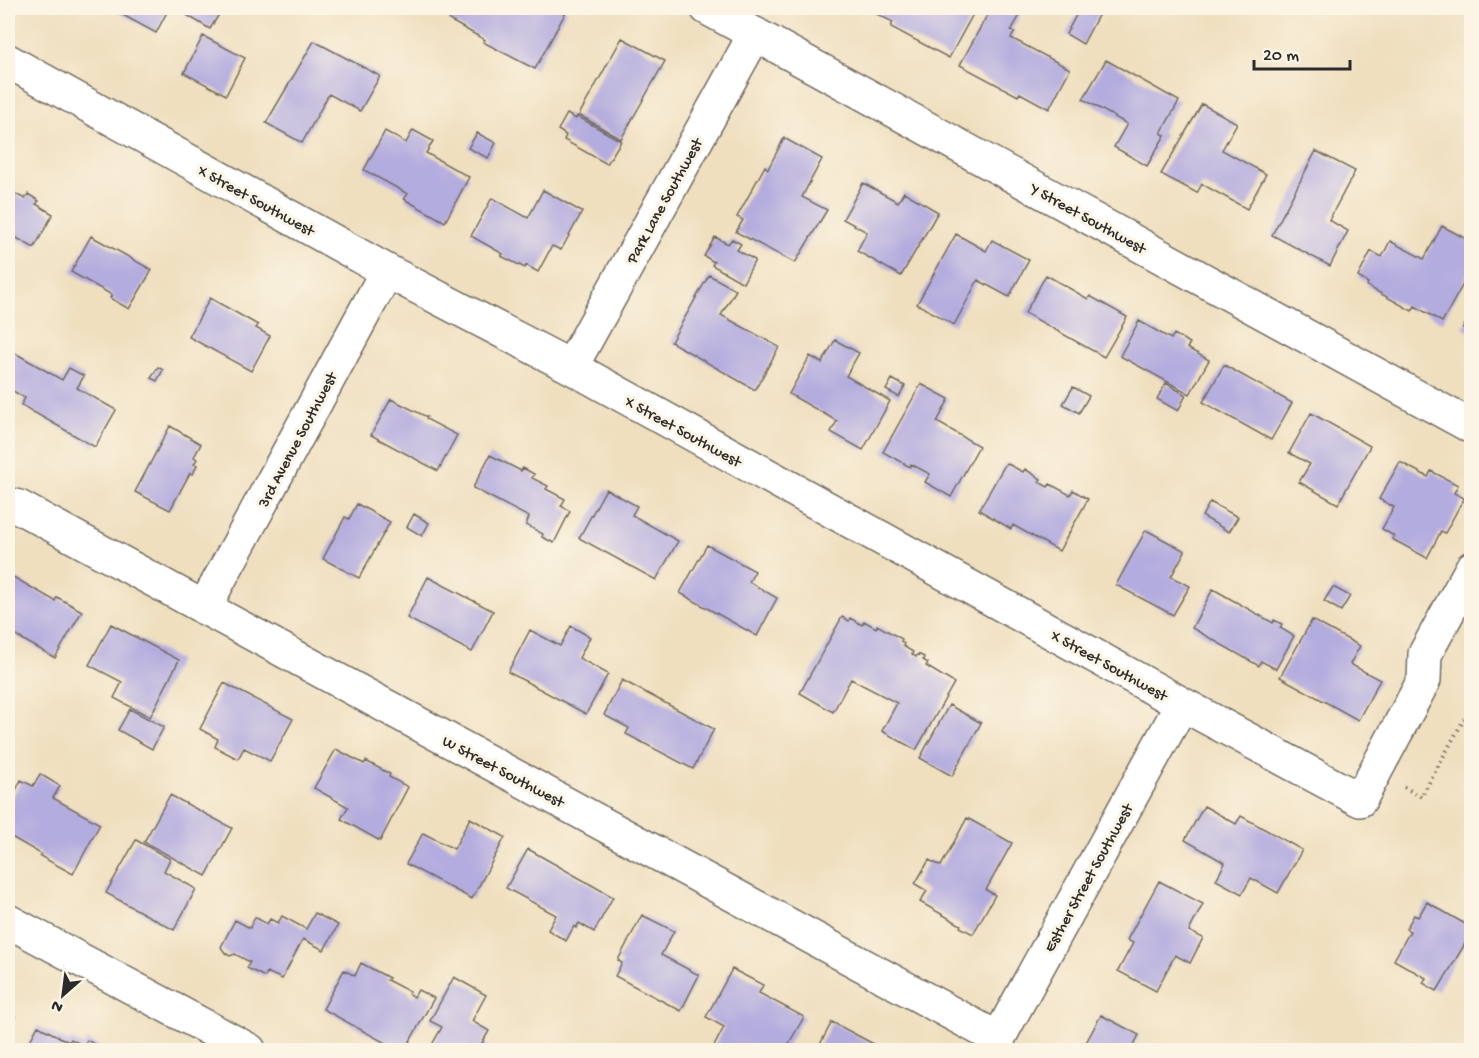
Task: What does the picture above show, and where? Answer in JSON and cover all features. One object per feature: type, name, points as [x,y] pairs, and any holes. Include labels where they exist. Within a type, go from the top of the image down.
[{"type":"street","name":"Y Street Southwest","points":[[707,8],[1472,427]]},
{"type":"street","name":"Park Lane Southwest","points":[[571,367],[755,34]]},
{"type":"street","name":"X Street Southwest","points":[[8,61],[387,271],[571,367],[1360,800],[1424,680],[1425,654],[1472,567]]},
{"type":"street","name":"3rd Avenue Southwest","points":[[204,608],[387,271]]},
{"type":"street","name":"W Street Southwest","points":[[8,504],[19,507],[204,608],[995,1045]]},
{"type":"street","name":"Esther Street Southwest","points":[[995,1045],[1182,704]]},
{"type":"street","points":[[8,921],[249,1050]]},
{"type":"path","points":[[1404,787],[1421,797],[1468,712],[1472,714]]},
{"type":"building","points":[[110,8],[169,8],[156,33]]},
{"type":"building","points":[[189,8],[223,8],[210,29],[185,14]]},
{"type":"building","points":[[456,8],[563,8],[567,10],[535,69],[483,42],[485,40],[449,20]]},
{"type":"building","points":[[865,8],[960,8],[973,14],[949,58],[891,27],[893,22]]},
{"type":"building","points":[[991,8],[1024,8],[1011,31],[1015,32],[1011,38],[1070,69],[1049,109],[1020,93],[1018,96],[960,65]]},
{"type":"building","points":[[1080,8],[1102,8],[1083,44],[1066,34]]},
{"type":"building","points":[[203,36],[245,58],[226,95],[184,73]]},
{"type":"building","points":[[622,38],[665,61],[621,139],[579,115]]},
{"type":"building","points":[[314,41],[380,76],[360,111],[329,94],[302,143],[266,123]]},
{"type":"building","points":[[1106,60],[1179,101],[1161,133],[1165,135],[1147,166],[1114,147],[1127,124],[1083,99]]},
{"type":"building","points":[[1202,104],[1237,123],[1222,150],[1266,174],[1247,209],[1202,184],[1197,193],[1161,174]]},
{"type":"building","points":[[567,114],[576,119],[577,116],[621,141],[607,164],[564,140],[566,135],[558,130]]},
{"type":"building","points":[[413,130],[433,141],[426,153],[469,177],[445,222],[404,199],[408,194],[364,170],[385,131],[406,143]]},
{"type":"building","points":[[477,133],[496,143],[488,158],[468,148]]},
{"type":"building","points":[[784,138],[822,159],[802,197],[827,210],[795,263],[736,232],[743,220],[737,217],[765,166],[768,169]]},
{"type":"building","points":[[1316,151],[1355,171],[1329,220],[1348,231],[1330,266],[1272,235]]},
{"type":"building","points":[[863,183],[898,202],[904,192],[938,212],[901,276],[857,251],[867,232],[843,219]]},
{"type":"building","points":[[8,190],[25,199],[28,194],[39,201],[36,204],[53,214],[34,248],[8,233]]},
{"type":"building","points":[[543,190],[582,212],[561,250],[552,246],[538,272],[501,256],[503,254],[471,236],[492,198],[528,218]]},
{"type":"building","points":[[1442,226],[1472,242],[1472,268],[1442,322],[1415,306],[1412,311],[1367,286],[1368,283],[1358,277],[1371,251],[1382,257],[1390,241],[1424,259]]},
{"type":"building","points":[[956,234],[986,251],[992,240],[1029,260],[1009,297],[978,280],[954,325],[917,304]]},
{"type":"building","points":[[91,236],[152,270],[129,309],[110,298],[112,295],[71,272]]},
{"type":"building","points":[[715,237],[728,244],[732,239],[741,244],[737,250],[755,260],[743,283],[712,265],[714,262],[704,256]]},
{"type":"building","points":[[709,275],[736,290],[721,315],[779,347],[755,390],[671,342]]},
{"type":"building","points":[[1046,275],[1088,299],[1090,296],[1127,317],[1104,357],[1025,313]]},
{"type":"building","points":[[210,298],[258,325],[256,328],[270,336],[251,371],[189,337]]},
{"type":"building","points":[[1472,312],[1472,333],[1463,328]]},
{"type":"building","points":[[1139,321],[1171,339],[1174,334],[1190,343],[1187,348],[1209,360],[1190,394],[1120,356]]},
{"type":"building","points":[[835,340],[859,353],[846,376],[890,401],[863,450],[831,432],[837,421],[789,394],[810,356],[822,363]]},
{"type":"building","points":[[8,349],[62,380],[69,368],[84,376],[77,388],[116,410],[95,447],[21,405],[25,398],[8,388]]},
{"type":"building","points":[[1224,365],[1292,403],[1271,440],[1203,402]]},
{"type":"building","points":[[158,367],[163,370],[157,381],[151,378]]},
{"type":"building","points":[[892,379],[905,386],[899,397],[886,390]]},
{"type":"building","points":[[1166,383],[1186,395],[1178,411],[1157,399]]},
{"type":"building","points":[[921,384],[949,399],[937,422],[979,446],[951,497],[925,482],[930,474],[911,464],[910,467],[883,452]]},
{"type":"building","points":[[1073,387],[1089,396],[1079,413],[1063,404]]},
{"type":"building","points":[[391,399],[457,435],[438,471],[371,435]]},
{"type":"building","points":[[1311,413],[1370,446],[1338,504],[1299,482],[1310,464],[1289,453]]},
{"type":"building","points":[[170,426],[201,444],[194,457],[197,459],[194,464],[197,465],[193,474],[190,473],[170,510],[135,492]]},
{"type":"building","points":[[490,455],[521,471],[523,468],[534,474],[532,478],[548,486],[546,489],[565,499],[561,506],[570,511],[554,543],[526,525],[529,517],[473,488]]},
{"type":"building","points":[[1400,462],[1428,477],[1431,471],[1458,485],[1454,493],[1464,498],[1445,533],[1441,531],[1427,558],[1392,539],[1394,536],[1382,529],[1394,507],[1379,499]]},
{"type":"building","points":[[1006,463],[1023,472],[1025,469],[1041,479],[1039,482],[1048,487],[1050,484],[1070,495],[1073,490],[1088,499],[1059,551],[1013,525],[1011,529],[979,510]]},
{"type":"building","points":[[606,489],[637,506],[632,515],[678,541],[656,580],[579,538]]},
{"type":"building","points":[[1210,502],[1238,517],[1229,532],[1202,516]]},
{"type":"building","points":[[357,504],[390,522],[359,578],[323,559],[345,517],[349,519]]},
{"type":"building","points":[[414,514],[429,523],[422,536],[407,527]]},
{"type":"building","points":[[1146,530],[1185,551],[1171,577],[1190,586],[1173,615],[1116,585]]},
{"type":"building","points":[[707,545],[755,571],[749,582],[777,598],[757,636],[680,593]]},
{"type":"building","points":[[8,574],[55,601],[57,597],[82,611],[55,658],[8,631]]},
{"type":"building","points":[[428,577],[493,611],[472,652],[407,618]]},
{"type":"building","points":[[1333,587],[1350,596],[1341,611],[1324,601]]},
{"type":"building","points":[[1213,589],[1273,623],[1274,620],[1282,624],[1280,628],[1294,636],[1276,669],[1261,661],[1259,666],[1192,628]]},
{"type":"building","points":[[842,617],[849,621],[850,618],[862,625],[864,621],[876,628],[877,625],[902,639],[903,646],[913,652],[912,654],[916,657],[918,654],[924,657],[923,660],[928,663],[926,666],[954,683],[916,750],[882,731],[897,703],[851,679],[833,712],[800,693]]},
{"type":"building","points":[[1312,620],[1360,646],[1350,664],[1380,680],[1358,720],[1280,677]]},
{"type":"building","points":[[111,624],[179,660],[150,717],[114,698],[122,682],[89,665]]},
{"type":"building","points":[[571,626],[590,637],[579,658],[608,674],[586,714],[508,672],[530,630],[560,646]]},
{"type":"building","points":[[622,680],[714,729],[693,769],[626,734],[629,728],[604,715]]},
{"type":"building","points":[[224,683],[293,719],[270,761],[244,748],[238,759],[215,747],[218,739],[200,729]]},
{"type":"building","points":[[949,705],[981,723],[952,776],[920,758]]},
{"type":"building","points":[[130,709],[164,727],[152,749],[118,730]]},
{"type":"building","points":[[336,749],[364,764],[366,761],[408,787],[380,841],[341,819],[348,807],[314,788]]},
{"type":"building","points":[[40,774],[60,786],[53,798],[100,824],[73,874],[8,835],[8,806],[21,780],[33,786]]},
{"type":"building","points":[[170,795],[232,828],[206,876],[144,842]]},
{"type":"building","points":[[1204,806],[1236,824],[1241,816],[1302,850],[1278,893],[1251,878],[1242,894],[1216,880],[1225,863],[1185,840]]},
{"type":"building","points":[[470,818],[505,837],[472,899],[406,864],[423,833],[454,849]]},
{"type":"building","points":[[967,818],[1012,843],[986,890],[995,895],[973,934],[920,902],[927,891],[915,884],[929,860],[941,866]]},
{"type":"building","points":[[136,840],[170,859],[164,871],[196,889],[174,930],[106,893]]},
{"type":"building","points":[[528,849],[613,897],[594,932],[579,923],[576,928],[574,926],[566,941],[548,930],[556,915],[506,888]]},
{"type":"building","points":[[1159,881],[1203,904],[1189,931],[1203,938],[1190,963],[1175,955],[1156,991],[1118,971],[1133,943],[1127,940]]},
{"type":"building","points":[[1427,902],[1472,928],[1472,932],[1437,991],[1423,983],[1426,978],[1394,960],[1410,931],[1406,929],[1414,915],[1418,917]]},
{"type":"building","points":[[315,913],[338,925],[324,950],[303,939],[282,979],[267,972],[265,977],[247,968],[250,962],[235,954],[230,956],[221,947],[235,920],[250,928],[255,917],[267,924],[270,919],[278,923],[282,916],[306,929]]},
{"type":"building","points":[[642,915],[674,931],[661,955],[699,975],[681,1011],[615,976],[622,963],[618,960]]},
{"type":"building","points":[[361,963],[389,978],[387,980],[410,992],[409,994],[414,997],[418,990],[434,998],[405,1050],[390,1048],[391,1046],[323,1009],[344,970],[355,976]]},
{"type":"building","points":[[732,969],[763,985],[759,993],[804,1017],[785,1050],[712,1050],[724,1027],[706,1017]]},
{"type":"building","points":[[454,977],[486,995],[472,1021],[489,1031],[482,1043],[495,1050],[429,1050],[442,1027],[430,1021]]},
{"type":"building","points":[[8,1012],[15,1016],[8,1030]]},
{"type":"building","points":[[1101,1015],[1139,1035],[1131,1050],[1082,1050]]},
{"type":"building","points":[[832,1022],[885,1050],[817,1050]]},
{"type":"building","points":[[38,1026],[69,1042],[71,1039],[84,1046],[87,1040],[105,1050],[25,1050]]}]
